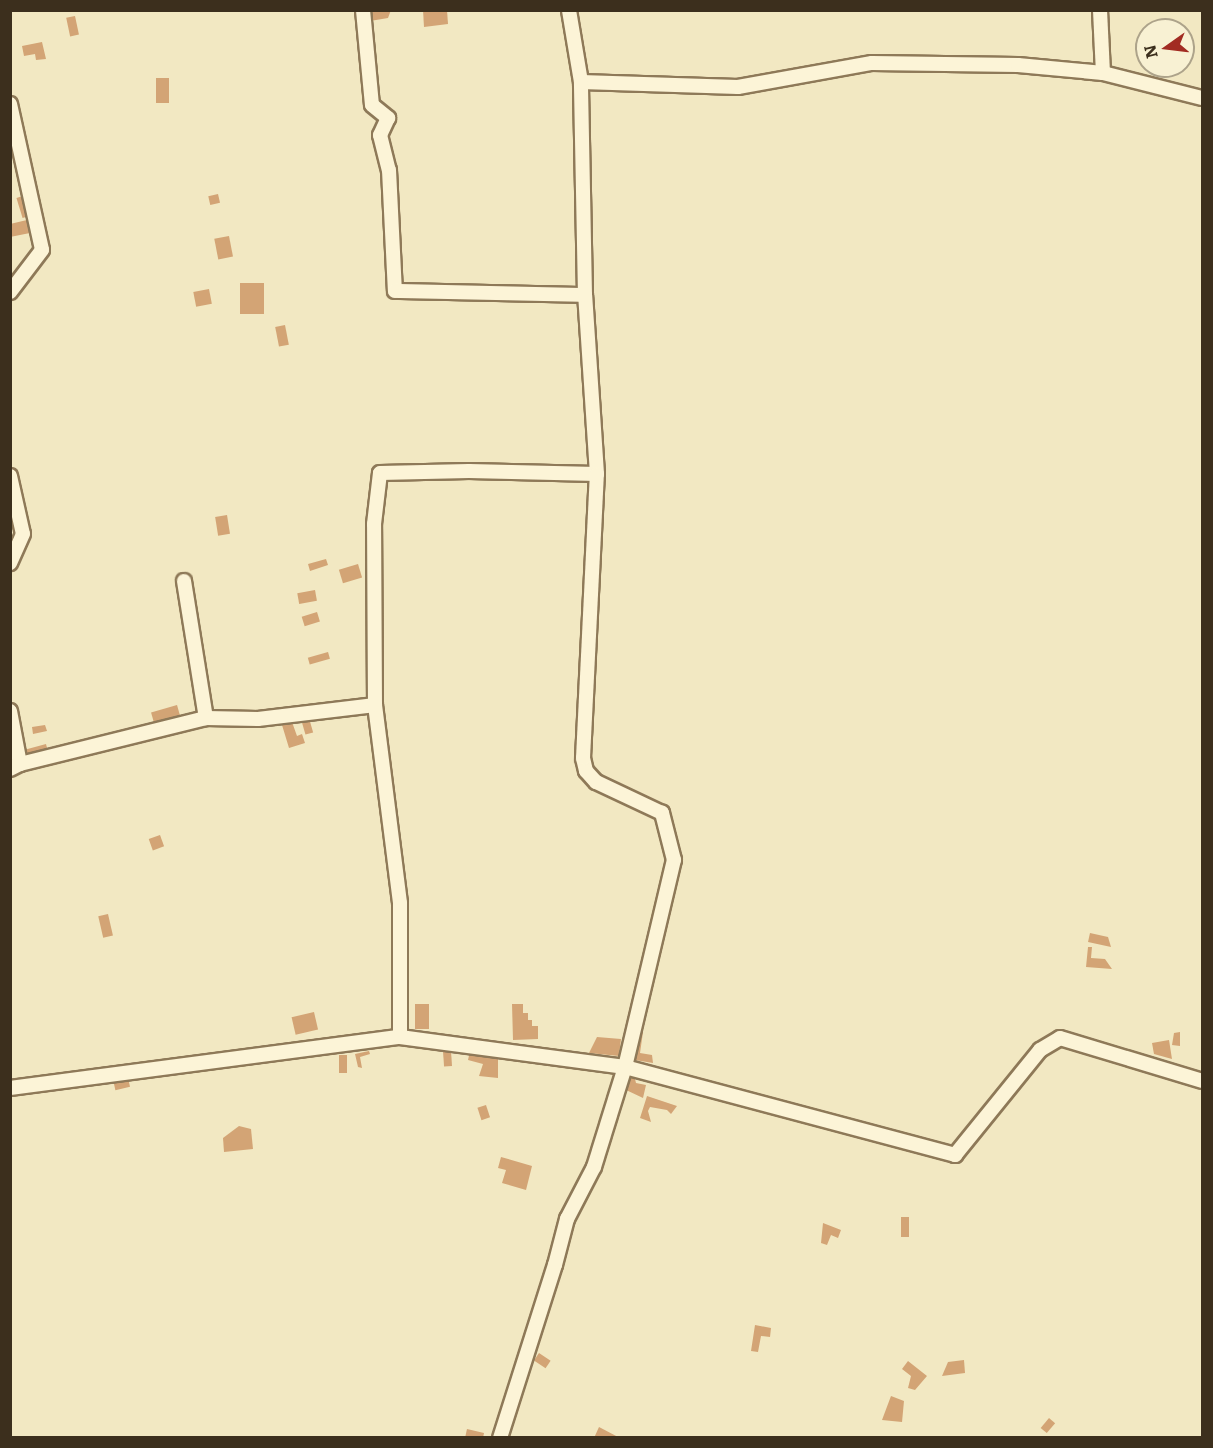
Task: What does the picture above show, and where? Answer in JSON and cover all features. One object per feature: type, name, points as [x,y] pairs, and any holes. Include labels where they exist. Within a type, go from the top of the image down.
[{"type":"street","points":[[363,10],[372,105],[388,118],[380,135],[389,170],[395,291],[585,295]]},
{"type":"street","points":[[500,1437],[567,1220],[594,1167],[625,1066],[674,860],[662,813],[596,782],[586,771],[583,758],[597,474],[585,295],[581,82],[568,10]]},
{"type":"street","points":[[1100,10],[1103,73]]},
{"type":"street","points":[[581,82],[738,87],[872,63],[1018,65],[1103,73],[1203,98]]},
{"type":"street","points":[[10,104],[42,250],[10,292]]},
{"type":"street","points":[[400,1037],[400,903],[375,705],[374,524],[380,472],[597,474]]},
{"type":"street","points":[[10,476],[23,534],[10,563]]},
{"type":"street","points":[[184,581],[206,718]]},
{"type":"street","points":[[10,711],[15,766],[206,718],[258,719],[375,705]]},
{"type":"street","points":[[10,1088],[400,1037],[625,1066],[955,1155],[1040,1050],[1060,1038],[1203,1081]]},
{"type":"building","points":[[369,10],[391,10],[388,18],[370,21]]},
{"type":"building","points":[[423,10],[447,10],[448,24],[424,27]]},
{"type":"building","points":[[75,16],[79,35],[70,36],[66,18]]},
{"type":"building","points":[[42,42],[46,59],[36,60],[35,54],[24,56],[22,46]]},
{"type":"building","points":[[156,78],[169,78],[169,103],[156,103]]},
{"type":"building","points":[[218,194],[220,203],[210,205],[208,196]]},
{"type":"building","points":[[26,195],[32,215],[23,218],[16,198]]},
{"type":"building","points":[[27,220],[30,233],[10,237],[10,224]]},
{"type":"building","points":[[229,236],[233,257],[218,259],[214,239]]},
{"type":"building","points":[[240,283],[264,283],[264,314],[240,314]]},
{"type":"building","points":[[209,289],[212,304],[196,307],[193,292]]},
{"type":"building","points":[[285,325],[289,345],[279,347],[275,327]]},
{"type":"building","points":[[227,515],[230,534],[218,536],[215,517]]},
{"type":"building","points":[[326,559],[328,565],[310,571],[308,564]]},
{"type":"building","points":[[358,564],[362,577],[343,583],[339,570]]},
{"type":"building","points":[[315,590],[317,601],[299,604],[297,593]]},
{"type":"building","points":[[317,612],[320,622],[305,626],[302,617]]},
{"type":"building","points":[[328,652],[330,659],[310,665],[308,658]]},
{"type":"building","points":[[177,705],[181,719],[155,727],[151,712]]},
{"type":"building","points":[[309,718],[313,732],[305,735],[301,720]]},
{"type":"building","points":[[292,722],[297,736],[302,734],[305,743],[289,748],[282,725]]},
{"type":"building","points":[[45,725],[47,731],[33,734],[32,727]]},
{"type":"building","points":[[46,744],[49,755],[29,760],[26,749]]},
{"type":"building","points":[[160,835],[164,846],[153,850],[149,839]]},
{"type":"building","points":[[108,914],[113,935],[103,938],[98,916]]},
{"type":"building","points":[[1090,933],[1108,937],[1111,947],[1088,942]]},
{"type":"building","points":[[1088,947],[1092,947],[1091,958],[1105,959],[1112,969],[1086,967]]},
{"type":"building","points":[[415,1004],[429,1004],[429,1029],[415,1029]]},
{"type":"building","points":[[512,1004],[523,1004],[523,1013],[528,1013],[528,1020],[532,1020],[532,1026],[538,1026],[538,1039],[513,1040]]},
{"type":"building","points":[[314,1012],[318,1030],[296,1035],[292,1017]]},
{"type":"building","points":[[639,1032],[643,1032],[640,1053],[652,1055],[653,1063],[635,1060]]},
{"type":"building","points":[[1180,1032],[1180,1046],[1172,1045],[1174,1033]]},
{"type":"building","points":[[597,1037],[621,1039],[619,1056],[589,1053]]},
{"type":"building","points":[[1169,1040],[1172,1059],[1154,1054],[1152,1043]]},
{"type":"building","points":[[369,1051],[370,1054],[360,1057],[362,1068],[358,1067],[355,1054]]},
{"type":"building","points":[[451,1051],[452,1066],[444,1067],[443,1052]]},
{"type":"building","points":[[470,1051],[498,1056],[498,1078],[479,1076],[483,1064],[468,1060]]},
{"type":"building","points":[[339,1055],[347,1055],[347,1073],[339,1073]]},
{"type":"building","points":[[626,1074],[634,1075],[636,1083],[646,1085],[643,1098],[624,1089]]},
{"type":"building","points":[[128,1078],[130,1087],[115,1090],[113,1081]]},
{"type":"building","points":[[647,1096],[677,1106],[671,1114],[667,1110],[650,1107],[648,1111],[651,1122],[640,1118]]},
{"type":"building","points":[[486,1105],[490,1117],[481,1120],[477,1108]]},
{"type":"building","points":[[239,1126],[251,1129],[253,1149],[224,1152],[223,1138]]},
{"type":"building","points":[[501,1157],[532,1166],[526,1190],[502,1183],[506,1170],[498,1168]]},
{"type":"building","points":[[901,1217],[909,1217],[909,1237],[901,1237]]},
{"type":"building","points":[[823,1223],[841,1230],[838,1238],[831,1235],[827,1245],[821,1243]]},
{"type":"building","points":[[755,1325],[771,1328],[770,1337],[761,1336],[758,1352],[751,1351]]},
{"type":"building","points":[[539,1353],[551,1361],[546,1368],[534,1360]]},
{"type":"building","points":[[964,1360],[965,1373],[942,1376],[948,1362]]},
{"type":"building","points":[[908,1361],[927,1376],[915,1390],[908,1388],[911,1376],[902,1369]]},
{"type":"building","points":[[891,1396],[904,1401],[902,1422],[882,1420]]},
{"type":"building","points":[[1049,1418],[1055,1423],[1047,1433],[1041,1428]]},
{"type":"building","points":[[599,1427],[620,1438],[594,1438]]},
{"type":"building","points":[[467,1429],[484,1433],[483,1438],[465,1438]]}]
